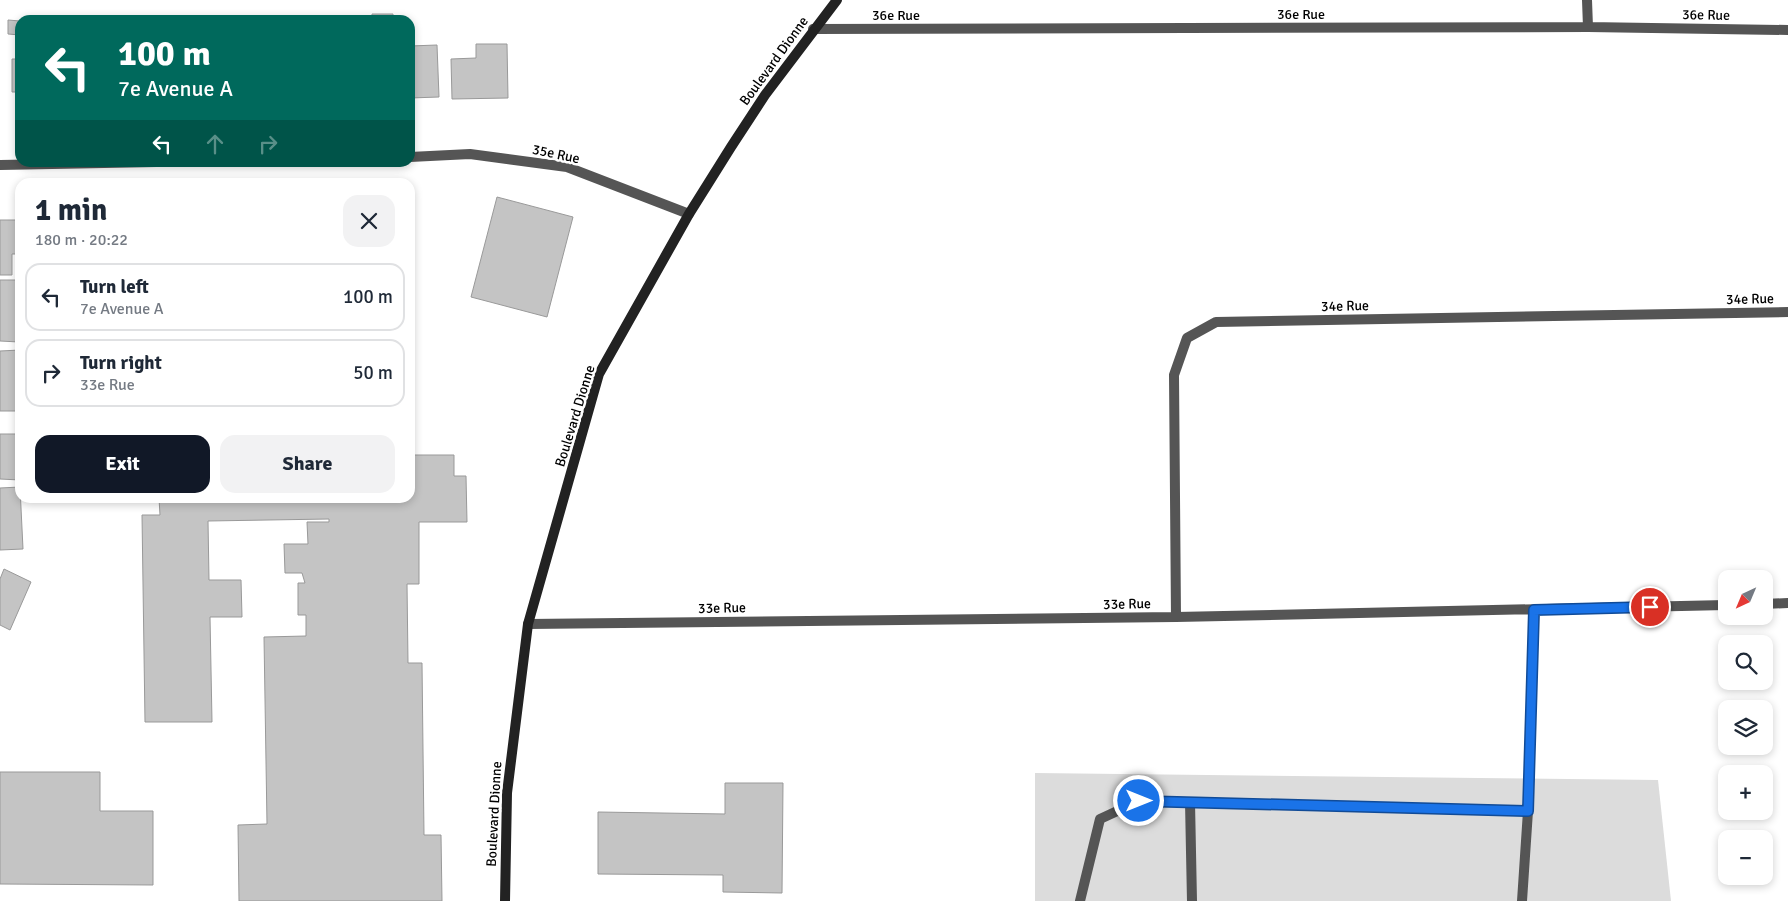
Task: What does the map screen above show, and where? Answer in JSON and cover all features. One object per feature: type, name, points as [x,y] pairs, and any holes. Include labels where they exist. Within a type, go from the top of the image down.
[{"type":"main road","name":"Boulevard Dionne","points":[[505,901],[507,793],[528,624],[599,374],[689,214],[765,96],[813,29],[837,0]]},
{"type":"street","points":[[1587,0],[1588,27]]},
{"type":"street","name":"36e Rue","points":[[813,29],[1588,27],[1788,30]]},
{"type":"street","name":"35e Rue","points":[[415,157],[470,154],[567,167],[689,214]]},
{"type":"street","points":[[0,165],[15,165]]},
{"type":"street","name":"34e Rue","points":[[1176,617],[1174,375],[1187,338],[1216,322],[1788,312]]},
{"type":"street","points":[[1773,604],[1788,603]]},
{"type":"street","name":"33e Rue","points":[[528,624],[1176,617],[1718,605]]},
{"type":"street","points":[[1522,901],[1528,811],[1534,610]]},
{"type":"street","points":[[1080,901],[1100,819],[1139,801],[1528,811]]},
{"type":"street","points":[[1190,802],[1192,901]]},
{"type":"shaded area","points":[[1035,773],[1658,780],[1671,901],[1035,901]]},
{"type":"building","points":[[372,14],[393,14],[393,15]]},
{"type":"building","points":[[8,20],[15,21],[15,35],[8,34]]},
{"type":"building","points":[[476,44],[507,44],[508,98],[452,99],[451,59],[476,58]]},
{"type":"building","points":[[437,45],[439,97],[415,98],[415,46]]},
{"type":"building","points":[[12,59],[15,59],[15,92],[12,92]]},
{"type":"building","points":[[497,197],[573,217],[547,317],[471,297]]},
{"type":"building","points":[[0,220],[15,220],[15,254],[12,254],[12,275],[0,275]]},
{"type":"building","points":[[0,280],[15,280],[15,342],[0,341]]},
{"type":"building","points":[[15,350],[15,411],[0,411],[0,351]]},
{"type":"building","points":[[0,434],[15,434],[15,480],[0,479]]},
{"type":"building","points":[[415,455],[454,455],[454,476],[466,476],[467,522],[419,522],[419,584],[407,584],[408,663],[422,663],[424,835],[441,835],[442,901],[239,901],[238,825],[267,824],[264,637],[306,636],[306,615],[298,615],[298,583],[305,583],[302,573],[285,573],[284,544],[308,544],[307,522],[329,522],[329,519],[208,521],[209,580],[241,580],[242,617],[210,617],[212,722],[145,722],[142,515],[160,515],[159,503],[415,503]]},
{"type":"building","points":[[15,487],[15,503],[21,503],[23,549],[0,550],[0,488]]},
{"type":"building","points":[[4,569],[31,582],[10,630],[0,625],[0,579]]},
{"type":"building","points":[[0,772],[100,772],[100,811],[153,811],[153,885],[0,884]]},
{"type":"building","points":[[725,783],[783,783],[782,893],[723,892],[723,875],[598,874],[598,812],[725,814]]},
{"type":"route","points":[[1139,801],[1528,811],[1534,610],[1650,607]]}]
